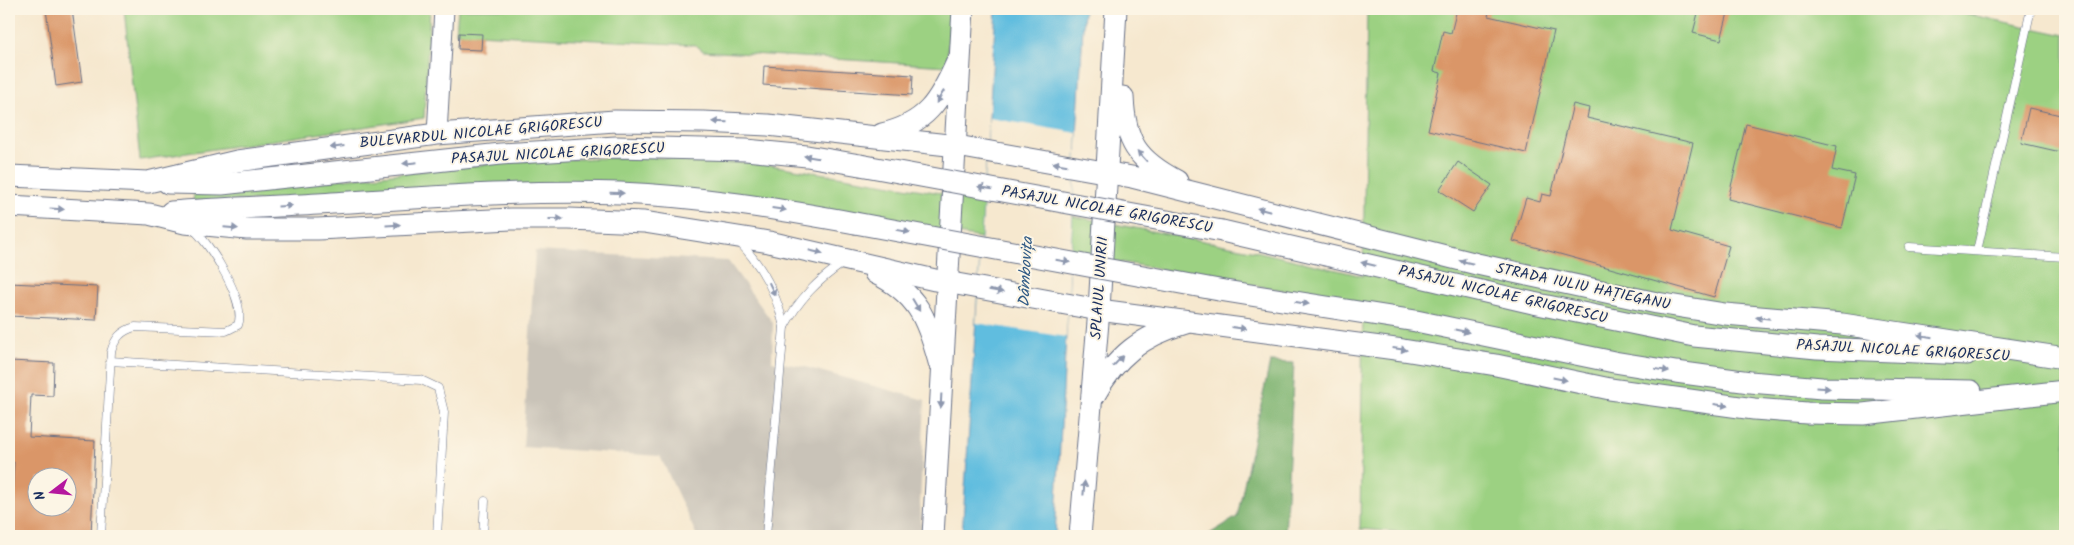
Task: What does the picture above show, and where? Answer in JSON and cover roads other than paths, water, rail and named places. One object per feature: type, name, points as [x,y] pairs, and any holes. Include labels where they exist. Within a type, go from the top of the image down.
[{"type":"main road","points":[[933,536],[957,146],[963,9]]},
{"type":"main road","name":"SPLAIUL UNIRII","points":[[1080,536],[1099,310],[1116,9]]},
{"type":"main road","points":[[1115,40],[1125,121],[1134,147],[1150,165],[1197,192]]},
{"type":"main road","points":[[873,136],[893,132],[924,116],[941,95],[961,53]]},
{"type":"main road","name":"BULEVARDUL NICOLAE GRIGORESCU","points":[[9,176],[148,182],[237,161],[437,134],[578,123],[675,121],[768,125],[873,136],[957,146],[1108,172]]},
{"type":"main road","name":"PASAJUL NICOLAE GRIGORESCU","points":[[148,182],[222,184],[493,155],[616,147],[746,150],[860,165],[1222,231],[1533,303],[1694,336],[1817,348],[2062,358]]},
{"type":"main road","name":"STRADA IULIU HAȚIEGANU","points":[[1108,172],[1197,192],[1407,248],[1634,299],[1725,314],[1868,328],[2062,358]]},
{"type":"main road","points":[[9,206],[148,214],[463,195],[580,192],[696,199],[774,209],[1219,290],[1416,322],[1614,362],[1750,382],[1865,390],[2062,391]]},
{"type":"main road","points":[[148,214],[185,223],[233,229],[271,230],[472,220],[569,219],[644,222],[734,236],[948,282],[1099,310],[1432,354],[1610,389],[1671,398],[1807,413],[1863,414],[1891,412],[2062,391]]},
{"type":"main road","points":[[848,260],[886,278],[909,295],[916,304],[929,333],[942,375]]},
{"type":"main road","points":[[1091,401],[1109,371],[1131,348],[1160,332],[1191,322]]},
{"type":"street","points":[[437,134],[444,9]]},
{"type":"lane","points":[[1977,251],[2031,9]]},
{"type":"lane","points":[[101,536],[110,361],[114,343],[119,335],[135,327],[226,331],[238,325],[240,319],[240,311],[223,270],[207,244],[185,223]]},
{"type":"lane","points":[[734,236],[756,262],[773,288],[780,306],[784,327],[766,536]]},
{"type":"lane","points":[[1909,247],[2065,257]]},
{"type":"lane","points":[[784,327],[794,307],[806,292],[848,260]]},
{"type":"lane","points":[[110,361],[421,380],[438,388],[444,412],[437,536]]},
{"type":"lane","points":[[483,536],[484,500]]},
{"type":"water","name":"Dâmbovița","points":[[996,9],[1084,9],[1055,536],[962,536]]}]
